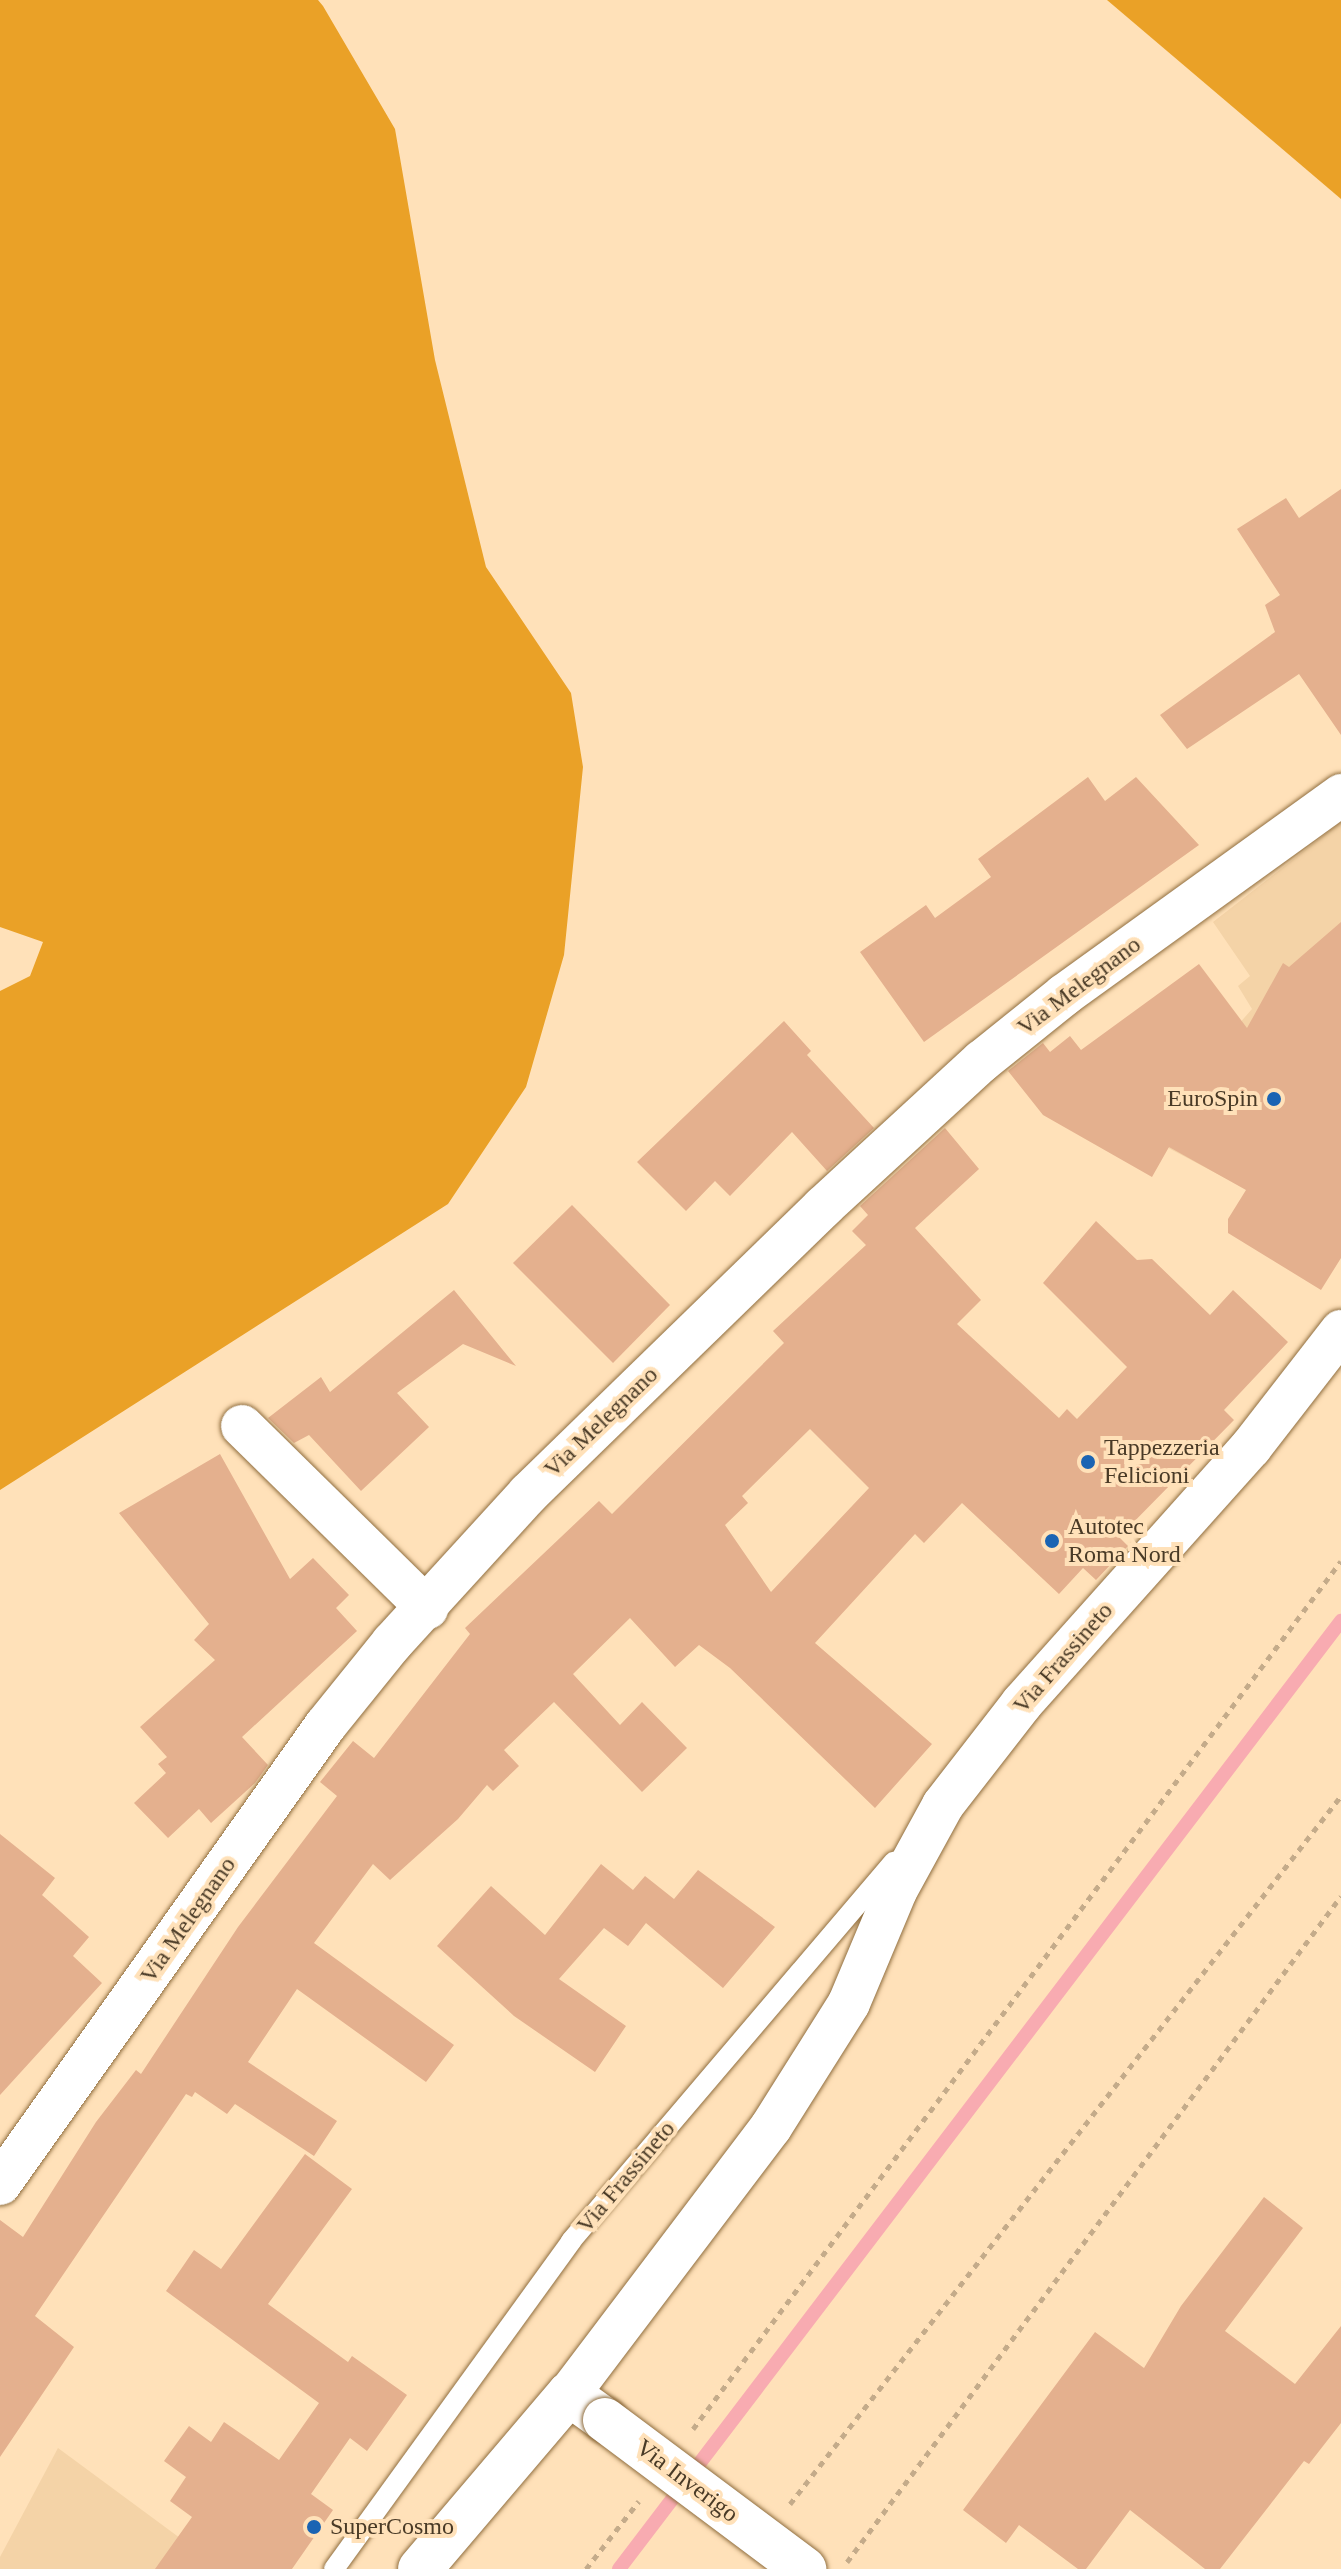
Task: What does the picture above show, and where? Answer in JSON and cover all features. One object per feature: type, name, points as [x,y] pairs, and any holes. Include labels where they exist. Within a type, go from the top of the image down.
[{"type":"street","name":"Via Melegnano","points":[[0,2184],[304,1754],[392,1643],[581,1441],[953,1086],[1064,995],[1341,795]]},
{"type":"street","name":"Via Frassineto","points":[[420,2569],[569,2394],[771,2127],[849,2003],[896,1891],[943,1805],[1022,1703],[1268,1427],[1341,1331]]},
{"type":"street","points":[[242,1426],[427,1608]]},
{"type":"street","name":"Via Inverigo","points":[[569,2394],[804,2569]]},
{"type":"lane","name":"Via Frassineto","points":[[334,2569],[571,2241],[943,1805]]},
{"type":"path","points":[[688,2437],[1341,1561]]},
{"type":"path","points":[[780,2518],[874,2389],[1341,1796]]},
{"type":"path","points":[[842,2569],[1341,1896]]},
{"type":"path","points":[[586,2569],[642,2497]]},
{"type":"shaded area","points":[[0,0],[318,0],[323,6],[395,129],[435,360],[486,567],[571,693],[583,767],[564,955],[526,1087],[448,1204],[0,1490],[0,991],[30,976],[43,942],[0,927]]},
{"type":"shaded area","points":[[1107,0],[1341,0],[1341,199]]},
{"type":"shaded area","points":[[1341,822],[1341,1194],[1225,1178],[1142,1134],[1252,1009],[1238,986],[1250,976],[1213,922]]},
{"type":"shaded area","points":[[58,2448],[222,2569],[0,2569],[0,2557]]},
{"type":"building","points":[[1341,489],[1341,735],[1299,674],[1187,749],[1160,715],[1275,632],[1265,605],[1280,595],[1237,529],[1286,498],[1299,518]]},
{"type":"building","points":[[1088,777],[1105,801],[1136,777],[1199,845],[924,1042],[860,952],[926,905],[935,918],[991,877],[978,859]]},
{"type":"building","points":[[1341,922],[1341,1258],[1321,1290],[1228,1233],[1228,1219],[1246,1190],[1169,1147],[1152,1177],[1043,1115],[1008,1071],[1043,1043],[1050,1052],[1070,1036],[1081,1050],[1199,964],[1247,1028],[1283,963],[1289,967]]},
{"type":"building","points":[[784,1021],[811,1051],[807,1055],[874,1128],[827,1171],[792,1132],[730,1196],[715,1181],[686,1211],[637,1162]]},
{"type":"building","points":[[945,1128],[979,1169],[915,1228],[981,1300],[957,1324],[1059,1418],[1067,1409],[1077,1419],[1127,1367],[1043,1283],[1096,1221],[1137,1260],[1152,1259],[1210,1315],[1233,1290],[1288,1342],[1224,1410],[1234,1420],[1119,1537],[1128,1546],[1096,1580],[1083,1568],[1059,1594],[962,1503],[924,1543],[915,1534],[815,1643],[932,1744],[875,1808],[730,1668],[699,1645],[675,1667],[630,1618],[573,1674],[620,1725],[642,1702],[687,1748],[642,1792],[554,1702],[504,1750],[519,1766],[493,1791],[487,1785],[458,1819],[390,1880],[373,1864],[314,1943],[454,2045],[426,2082],[297,1989],[248,2062],[337,2121],[314,2156],[235,2104],[227,2114],[195,2092],[192,2097],[186,2094],[35,2316],[74,2347],[0,2457],[0,2220],[23,2237],[96,2122],[136,2070],[141,2074],[238,1927],[337,1796],[320,1782],[353,1741],[374,1758],[470,1634],[465,1628],[599,1501],[612,1514],[784,1343],[773,1331],[866,1245],[852,1231],[868,1215],[860,1206]],"holes":[[[810,1429],[869,1488],[771,1592],[725,1525],[748,1503],[742,1496]]]},
{"type":"building","points":[[572,1205],[670,1305],[613,1363],[513,1263]]},
{"type":"building","points":[[454,1290],[516,1366],[463,1344],[397,1393],[429,1427],[361,1491],[309,1435],[294,1443],[268,1418],[321,1377],[330,1392]]},
{"type":"building","points":[[220,1454],[290,1579],[313,1558],[349,1595],[336,1608],[357,1631],[242,1737],[268,1765],[255,1783],[211,1823],[199,1809],[168,1838],[134,1803],[166,1773],[158,1764],[167,1757],[140,1727],[215,1660],[194,1640],[209,1624],[119,1513]]},
{"type":"building","points":[[0,1834],[55,1878],[42,1895],[89,1937],[73,1956],[102,1983],[0,2095]]},
{"type":"building","points":[[601,1864],[633,1890],[645,1876],[674,1899],[698,1870],[775,1927],[723,1988],[646,1923],[628,1946],[604,1928],[559,1979],[626,2026],[595,2072],[514,2016],[437,1946],[491,1886],[545,1935]]},
{"type":"building","points":[[305,2154],[352,2189],[268,2304],[348,2362],[352,2356],[407,2395],[367,2451],[350,2438],[311,2494],[333,2510],[292,2569],[155,2569],[192,2517],[170,2501],[186,2477],[164,2461],[189,2426],[211,2442],[224,2422],[279,2460],[319,2403],[166,2291],[194,2250],[221,2269]]},
{"type":"building","points":[[1264,2197],[1303,2228],[1225,2331],[1295,2384],[1341,2326],[1341,2423],[1309,2464],[1304,2461],[1220,2569],[1205,2569],[1130,2510],[1086,2569],[1078,2569],[1019,2525],[1006,2543],[963,2510],[1095,2332],[1144,2368],[1181,2306]]},
{"type":"waterway","points":[[619,2569],[1341,1621]]},
{"type":"place","name":"EuroSpin","points":[[1274,1099]]},
{"type":"place","name":"Tappezzeria Felicioni","points":[[1088,1462]]},
{"type":"place","name":"Autotec Roma Nord","points":[[1052,1541]]},
{"type":"place","name":"SuperCosmo","points":[[314,2527]]}]
